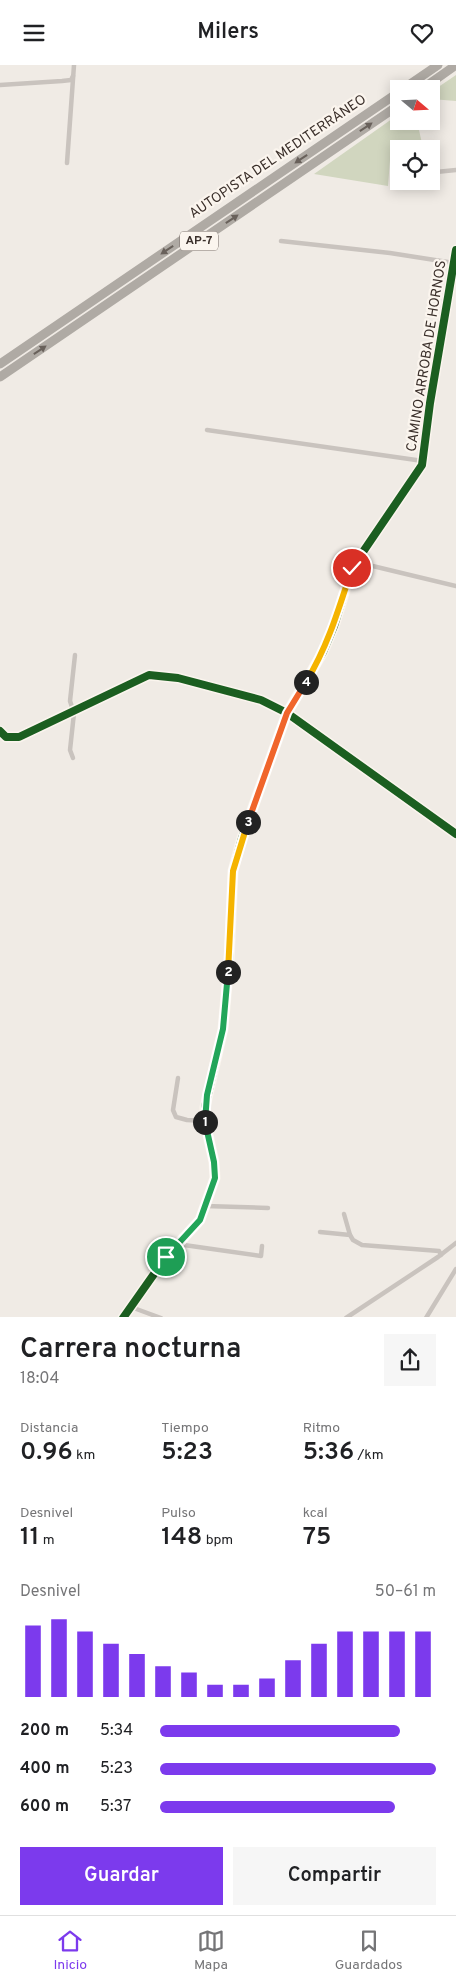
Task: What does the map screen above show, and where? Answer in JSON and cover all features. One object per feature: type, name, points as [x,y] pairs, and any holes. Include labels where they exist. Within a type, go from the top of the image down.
[{"type":"highway","points":[[416,80],[438,65]]},
{"type":"highway","points":[[435,80],[456,65]]},
{"type":"highway","name":"AUTOPISTA DEL MEDITERRÁNEO","points":[[0,364],[390,98]]},
{"type":"highway","name":"AUTOPISTA DEL MEDITERRÁNEO","points":[[0,377],[390,111]]},
{"type":"street","points":[[68,163],[74,65]]},
{"type":"street","points":[[0,85],[71,80],[74,75]]},
{"type":"street","points":[[440,172],[456,170]]},
{"type":"street","points":[[281,241],[390,253],[454,263]]},
{"type":"street","name":"CAMINO ARROBA DE HORNOS","points":[[123,1317],[166,1257],[200,1220],[215,1178],[214,1162],[205,1121],[207,1095],[223,1029],[229,962],[233,871],[242,838],[287,713],[323,652],[334,626],[352,568],[405,493],[422,465],[430,403],[456,250]]},
{"type":"street","points":[[207,430],[423,461]]},
{"type":"street","points":[[356,562],[456,586]]},
{"type":"street","points":[[73,758],[70,750],[73,710],[70,701],[75,655]]},
{"type":"street","points":[[0,731],[6,737],[19,737],[149,675],[178,678],[261,700],[287,713],[456,834]]},
{"type":"street","points":[[178,1078],[174,1109],[176,1117],[205,1121]]},
{"type":"street","points":[[205,1206],[268,1208]]},
{"type":"street","points":[[344,1214],[350,1235],[353,1240],[362,1245],[439,1251],[441,1255]]},
{"type":"street","points":[[320,1232],[350,1235]]},
{"type":"street","points":[[346,1317],[441,1255],[456,1243]]},
{"type":"street","points":[[177,1244],[261,1256],[262,1246]]},
{"type":"street","points":[[426,1317],[456,1269]]},
{"type":"street","points":[[131,1307],[161,1317]]},
{"type":"green space","points":[[456,75],[456,101],[440,100],[440,86]]},
{"type":"green space","points":[[390,120],[390,130],[419,130],[421,140],[390,140],[388,186],[314,174]]},
{"type":"cycle path","points":[[124,1317],[166,1257],[200,1220],[215,1178],[214,1162],[205,1121],[205,1107],[223,1029],[229,962],[233,871],[242,838],[287,713],[323,652],[334,626],[352,568],[422,465],[430,403],[456,250]]},
{"type":"cycle path","points":[[0,731],[6,737],[19,737],[149,675],[178,678],[261,700],[287,713],[456,834]]},
{"type":"route","points":[[166,1257],[200,1220],[215,1178],[214,1162],[205,1121],[205,1107],[223,1029],[229,962],[234,865],[287,713],[323,652],[334,626],[352,568]]}]
